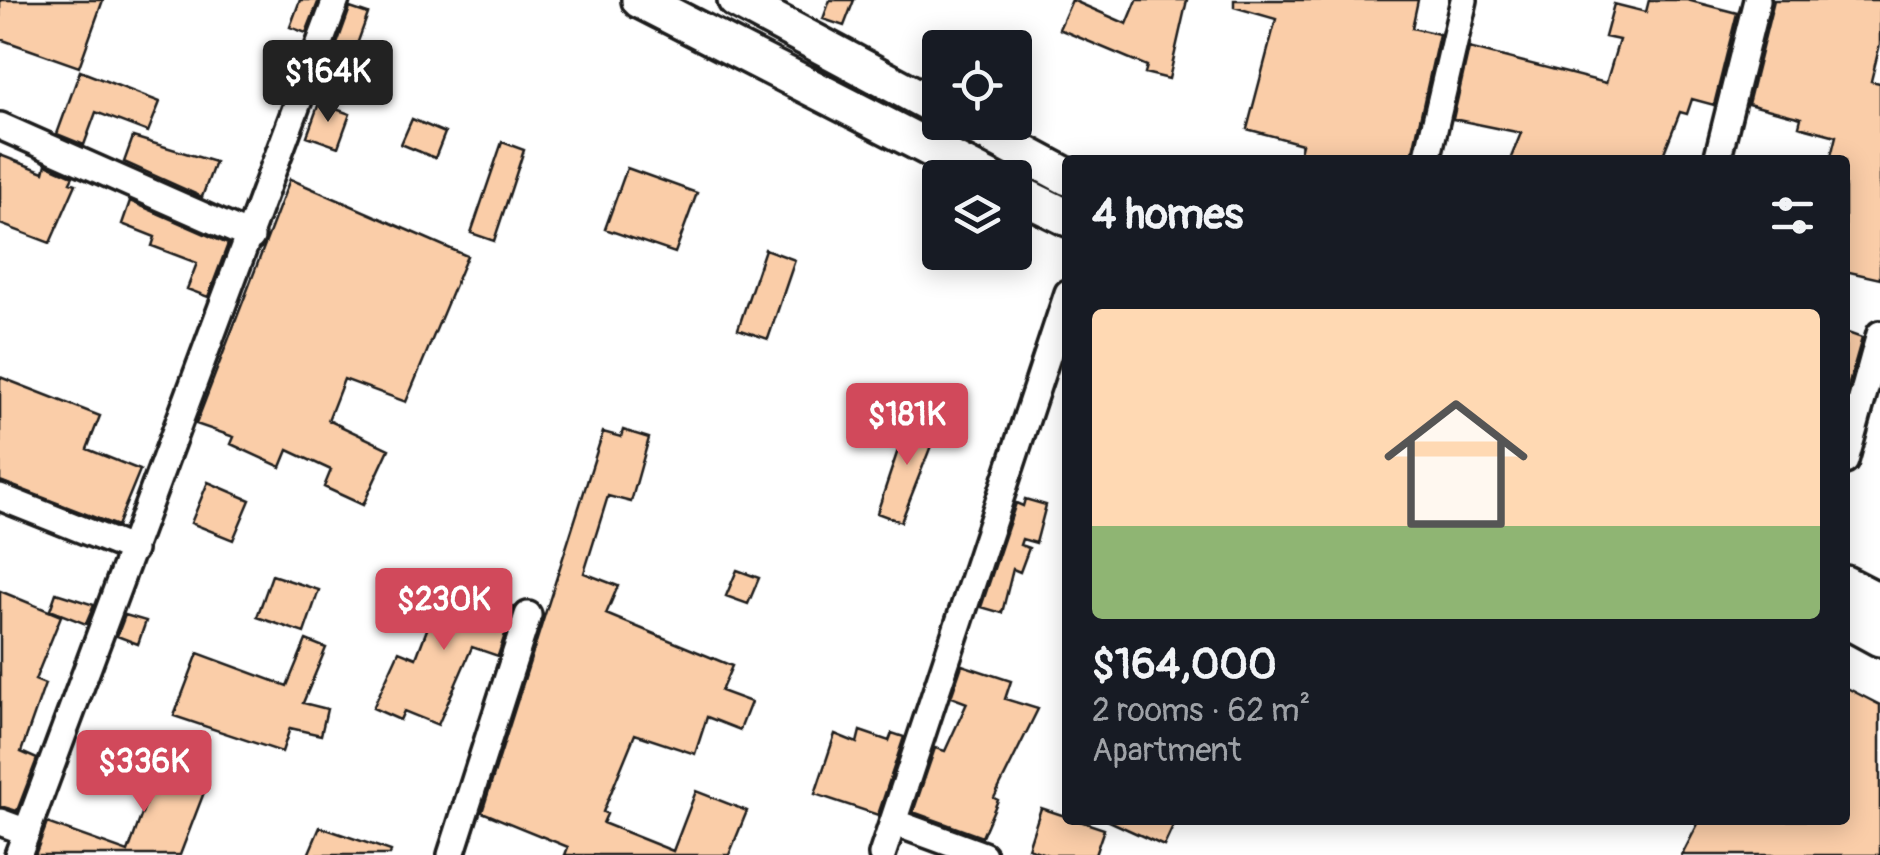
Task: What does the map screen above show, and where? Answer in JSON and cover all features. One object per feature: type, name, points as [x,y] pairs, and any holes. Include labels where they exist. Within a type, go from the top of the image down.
[{"type":"main road","points":[[640,0],[953,160]]},
{"type":"main road","points":[[736,0],[922,99]]},
{"type":"main road","points":[[999,140],[1062,174]]},
{"type":"main road","points":[[1032,200],[1062,215]]},
{"type":"main road","points":[[1850,587],[1880,602]]},
{"type":"main road","points":[[1850,623],[1880,638]]},
{"type":"street","points":[[0,822],[22,844],[336,0]]},
{"type":"street","points":[[1428,155],[1464,0]]},
{"type":"street","points":[[1718,155],[1757,0]]},
{"type":"street","points":[[0,126],[251,237]]},
{"type":"street","points":[[882,855],[1062,311]]},
{"type":"street","points":[[1850,442],[1880,334]]},
{"type":"street","points":[[0,497],[133,550]]},
{"type":"street","points":[[451,855],[528,615]]},
{"type":"street","points":[[893,822],[983,855]]},
{"type":"building","points":[[0,0],[103,0],[79,67],[0,39]]},
{"type":"building","points":[[300,0],[319,0],[306,33],[290,27]]},
{"type":"building","points":[[830,0],[854,0],[844,26],[823,19]]},
{"type":"building","points":[[1072,0],[1127,24],[1137,0],[1187,0],[1169,79],[1145,73],[1147,66],[1059,29]]},
{"type":"building","points":[[1234,0],[1418,0],[1412,28],[1439,34],[1412,155],[1299,155],[1302,144],[1247,129],[1276,19],[1234,7]]},
{"type":"building","points":[[1649,0],[1687,0],[1737,13],[1714,105],[1692,99],[1687,114],[1680,112],[1663,155],[1512,155],[1521,133],[1453,119],[1469,48],[1606,83],[1619,40],[1605,37],[1614,4],[1646,12]]},
{"type":"building","points":[[1774,0],[1880,0],[1880,44],[1871,81],[1880,83],[1880,279],[1850,272],[1850,155],[1831,155],[1836,136],[1799,126],[1801,118],[1748,104]]},
{"type":"building","points":[[350,8],[368,14],[355,50],[337,44]]},
{"type":"building","points":[[80,71],[160,102],[148,132],[96,112],[84,145],[57,134]]},
{"type":"building","points":[[319,103],[350,114],[338,147],[307,136]]},
{"type":"building","points":[[412,119],[445,133],[435,158],[401,144]]},
{"type":"building","points":[[133,137],[215,162],[202,197],[124,162]]},
{"type":"building","points":[[502,142],[524,150],[494,241],[471,233]]},
{"type":"building","points":[[0,155],[44,172],[46,164],[73,176],[70,182],[76,184],[50,243],[0,224]]},
{"type":"building","points":[[627,168],[697,193],[675,253],[605,229]]},
{"type":"building","points":[[290,179],[467,256],[406,402],[344,379],[328,420],[389,449],[363,505],[324,487],[331,470],[288,450],[281,467],[231,444],[234,437],[196,424]]},
{"type":"building","points":[[130,201],[228,244],[208,297],[187,289],[197,263],[152,246],[155,237],[122,224]]},
{"type":"building","points":[[765,249],[795,260],[768,339],[738,329]]},
{"type":"building","points":[[1850,334],[1862,338],[1850,380]]},
{"type":"building","points":[[0,377],[100,416],[87,449],[140,470],[117,526],[0,481]]},
{"type":"building","points":[[909,417],[938,428],[901,522],[877,513]]},
{"type":"building","points":[[623,430],[649,438],[631,502],[608,496],[584,573],[618,586],[606,614],[732,666],[721,691],[751,702],[740,730],[707,717],[695,754],[635,734],[603,812],[607,814],[603,823],[673,851],[696,791],[747,811],[729,855],[565,855],[568,847],[482,812],[603,432],[621,437]]},
{"type":"building","points":[[208,482],[250,500],[233,540],[191,523]]},
{"type":"building","points":[[1025,499],[1046,505],[1036,543],[1022,539],[1020,545],[1029,548],[1020,572],[1013,569],[1002,613],[981,607],[1016,503],[1023,506]]},
{"type":"building","points":[[737,570],[759,578],[748,604],[726,596]]},
{"type":"building","points":[[272,575],[319,590],[304,633],[257,617]]},
{"type":"building","points":[[446,580],[514,607],[498,656],[472,647],[438,725],[404,711],[400,720],[373,708],[399,651],[416,658]]},
{"type":"building","points":[[0,591],[61,616],[35,680],[45,684],[21,752],[37,759],[17,811],[0,806]]},
{"type":"building","points":[[56,593],[94,605],[86,624],[50,610]]},
{"type":"building","points":[[125,615],[146,621],[138,644],[117,636]]},
{"type":"building","points":[[306,640],[326,648],[303,703],[327,709],[321,735],[290,728],[282,752],[174,716],[198,653],[287,686]]},
{"type":"building","points":[[962,665],[1011,681],[1005,699],[1038,709],[994,798],[998,800],[982,837],[913,812],[935,748],[945,751],[967,703],[951,697]]},
{"type":"building","points":[[1850,690],[1880,705],[1880,855],[1682,855],[1697,825],[1850,825]]},
{"type":"building","points":[[860,731],[889,741],[892,733],[904,737],[878,815],[815,794],[835,734],[857,743]]},
{"type":"building","points":[[145,747],[175,757],[171,768],[208,782],[180,855],[35,855],[47,823],[128,852],[152,786],[135,781]]},
{"type":"building","points":[[1041,808],[1062,815],[1062,825],[1104,829],[1095,855],[1048,855],[1028,848]]},
{"type":"building","points":[[1118,825],[1174,825],[1164,846]]},
{"type":"building","points":[[320,827],[391,851],[390,855],[308,855]]}]
